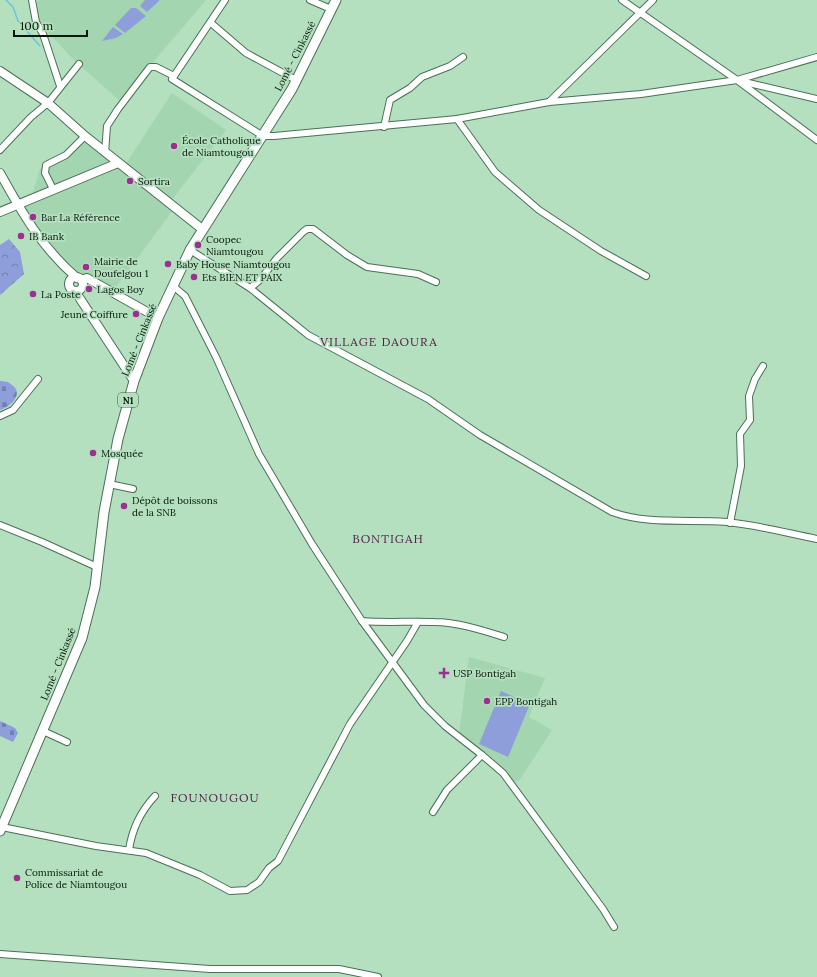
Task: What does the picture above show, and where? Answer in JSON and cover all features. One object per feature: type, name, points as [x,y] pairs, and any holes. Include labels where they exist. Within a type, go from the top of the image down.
[{"type":"highway","name":"Lomé - Cinkassé","points":[[1,829],[82,638],[95,587],[109,484],[118,439],[134,381],[158,318],[190,250],[202,229],[263,136],[296,80],[336,0]]},
{"type":"main road","points":[[0,71],[48,103],[105,153],[202,229]]},
{"type":"main road","points":[[0,212],[17,203],[118,163]]},
{"type":"main road","points":[[0,173],[17,203],[48,250],[58,261],[79,279],[82,288],[75,291]]},
{"type":"main road","points":[[58,261],[70,288],[75,291],[134,381]]},
{"type":"main road","points":[[69,283],[72,279],[87,278],[158,318]]},
{"type":"street","points":[[33,0],[36,22],[43,34],[60,86]]},
{"type":"street","points":[[225,0],[211,23],[190,49],[172,79],[263,136],[384,127],[457,119],[549,102],[641,94],[737,80],[817,57]]},
{"type":"street","points":[[310,0],[331,9]]},
{"type":"street","points":[[622,0],[737,80],[817,140]]},
{"type":"street","points":[[549,102],[653,0]]},
{"type":"street","points":[[211,23],[246,53],[296,80]]},
{"type":"street","points":[[384,127],[390,100],[410,88],[422,77],[450,66],[463,57]]},
{"type":"street","points":[[0,150],[31,117],[48,103],[78,64]]},
{"type":"street","points":[[105,153],[107,126],[150,67],[156,67],[174,76]]},
{"type":"street","points":[[737,80],[817,99]]},
{"type":"street","points":[[457,119],[495,172],[539,210],[602,251],[646,276]]},
{"type":"street","points":[[53,189],[45,173],[46,165],[66,155],[85,136]]},
{"type":"street","points":[[250,288],[260,280],[277,258],[303,232],[313,229],[347,255],[367,267],[418,274],[436,282]]},
{"type":"street","points":[[190,250],[250,288],[308,335],[428,399],[480,435],[612,512],[642,519],[730,523],[754,526],[817,539]]},
{"type":"street","points":[[173,286],[186,296],[216,357],[259,454],[312,544],[362,621],[424,705],[445,726],[503,773],[533,816],[604,909],[614,926]]},
{"type":"street","points":[[730,523],[741,466],[740,434],[750,420],[748,404],[751,389],[763,366]]},
{"type":"street","points":[[0,416],[13,410],[38,379]]},
{"type":"street","points":[[109,484],[133,489]]},
{"type":"street","points":[[0,525],[97,567]]},
{"type":"street","points":[[362,621],[435,622],[489,632],[504,638]]},
{"type":"street","points":[[1,829],[146,854],[200,875],[230,891],[248,890],[259,882],[269,868],[278,861],[350,724],[407,641],[418,622]]},
{"type":"street","points":[[43,731],[67,742]]},
{"type":"street","points":[[433,812],[447,790],[482,755]]},
{"type":"street","points":[[129,850],[132,833],[137,821],[155,796]]},
{"type":"street","points":[[0,954],[210,969],[339,969],[378,977]]},
{"type":"shaded area","points":[[39,0],[206,0],[120,101],[75,61],[40,24],[37,2]]},
{"type":"shaded area","name":"École Catholique de Niamtougou","points":[[172,93],[226,130],[171,201],[125,165]]},
{"type":"shaded area","points":[[80,139],[173,210],[113,291],[85,279],[48,243],[22,208],[31,199],[40,169]]},
{"type":"shaded area","points":[[469,657],[545,678],[529,717],[552,730],[521,778],[515,783],[502,769],[459,735]]},
{"type":"green space","points":[[145,0],[159,1],[147,12],[140,6]]},
{"type":"green space","points":[[131,8],[136,8],[146,16],[125,33],[115,25]]},
{"type":"green space","points":[[113,27],[123,34],[116,38],[102,41]]},
{"type":"green space","points":[[9,239],[20,252],[24,274],[0,295],[0,245]]},
{"type":"green space","points":[[0,381],[13,386],[16,389],[17,394],[12,403],[0,410]]},
{"type":"green space","points":[[0,381],[8,382],[12,386],[3,405],[0,404]]},
{"type":"green space","points":[[501,691],[530,704],[508,757],[479,744]]},
{"type":"green space","points":[[0,721],[15,728],[18,733],[13,742],[0,736]]},
{"type":"waterway","points":[[6,0],[13,7],[18,21],[40,46]]},
{"type":"place","name":"École Catholique de Niamtougou","points":[[174,146]]},
{"type":"place","name":"Sortira","points":[[130,181]]},
{"type":"place","name":"Bar La Référence","points":[[33,217]]},
{"type":"place","name":"IB Bank","points":[[21,236]]},
{"type":"place","name":"Coopec Niamtougou","points":[[198,245]]},
{"type":"place","name":"Baby House Niamtougou","points":[[168,264]]},
{"type":"place","name":"Mairie de Doufelgou 1","points":[[86,267]]},
{"type":"place","name":"Ets BIEN ET PAIX","points":[[194,277]]},
{"type":"place","name":"Lagos Boy","points":[[89,289]]},
{"type":"place","name":"La Poste","points":[[33,294]]},
{"type":"place","name":"Jeune Coiffure","points":[[136,314]]},
{"type":"place","name":"Mosquée","points":[[93,453]]},
{"type":"place","name":"Dépôt de boissons de la SNB","points":[[124,506]]},
{"type":"place","name":"USP Bontigah","points":[[444,673]]},
{"type":"place","name":"EPP Bontigah","points":[[487,701]]},
{"type":"place","name":"Commissariat de Police de Niamtougou","points":[[17,878]]},
{"type":"district","name":"VILLAGE DAOURA","points":[[379,341]]},
{"type":"district","name":"BONTIGAH","points":[[388,538]]},
{"type":"district","name":"FOUNOUGOU","points":[[215,797]]}]
